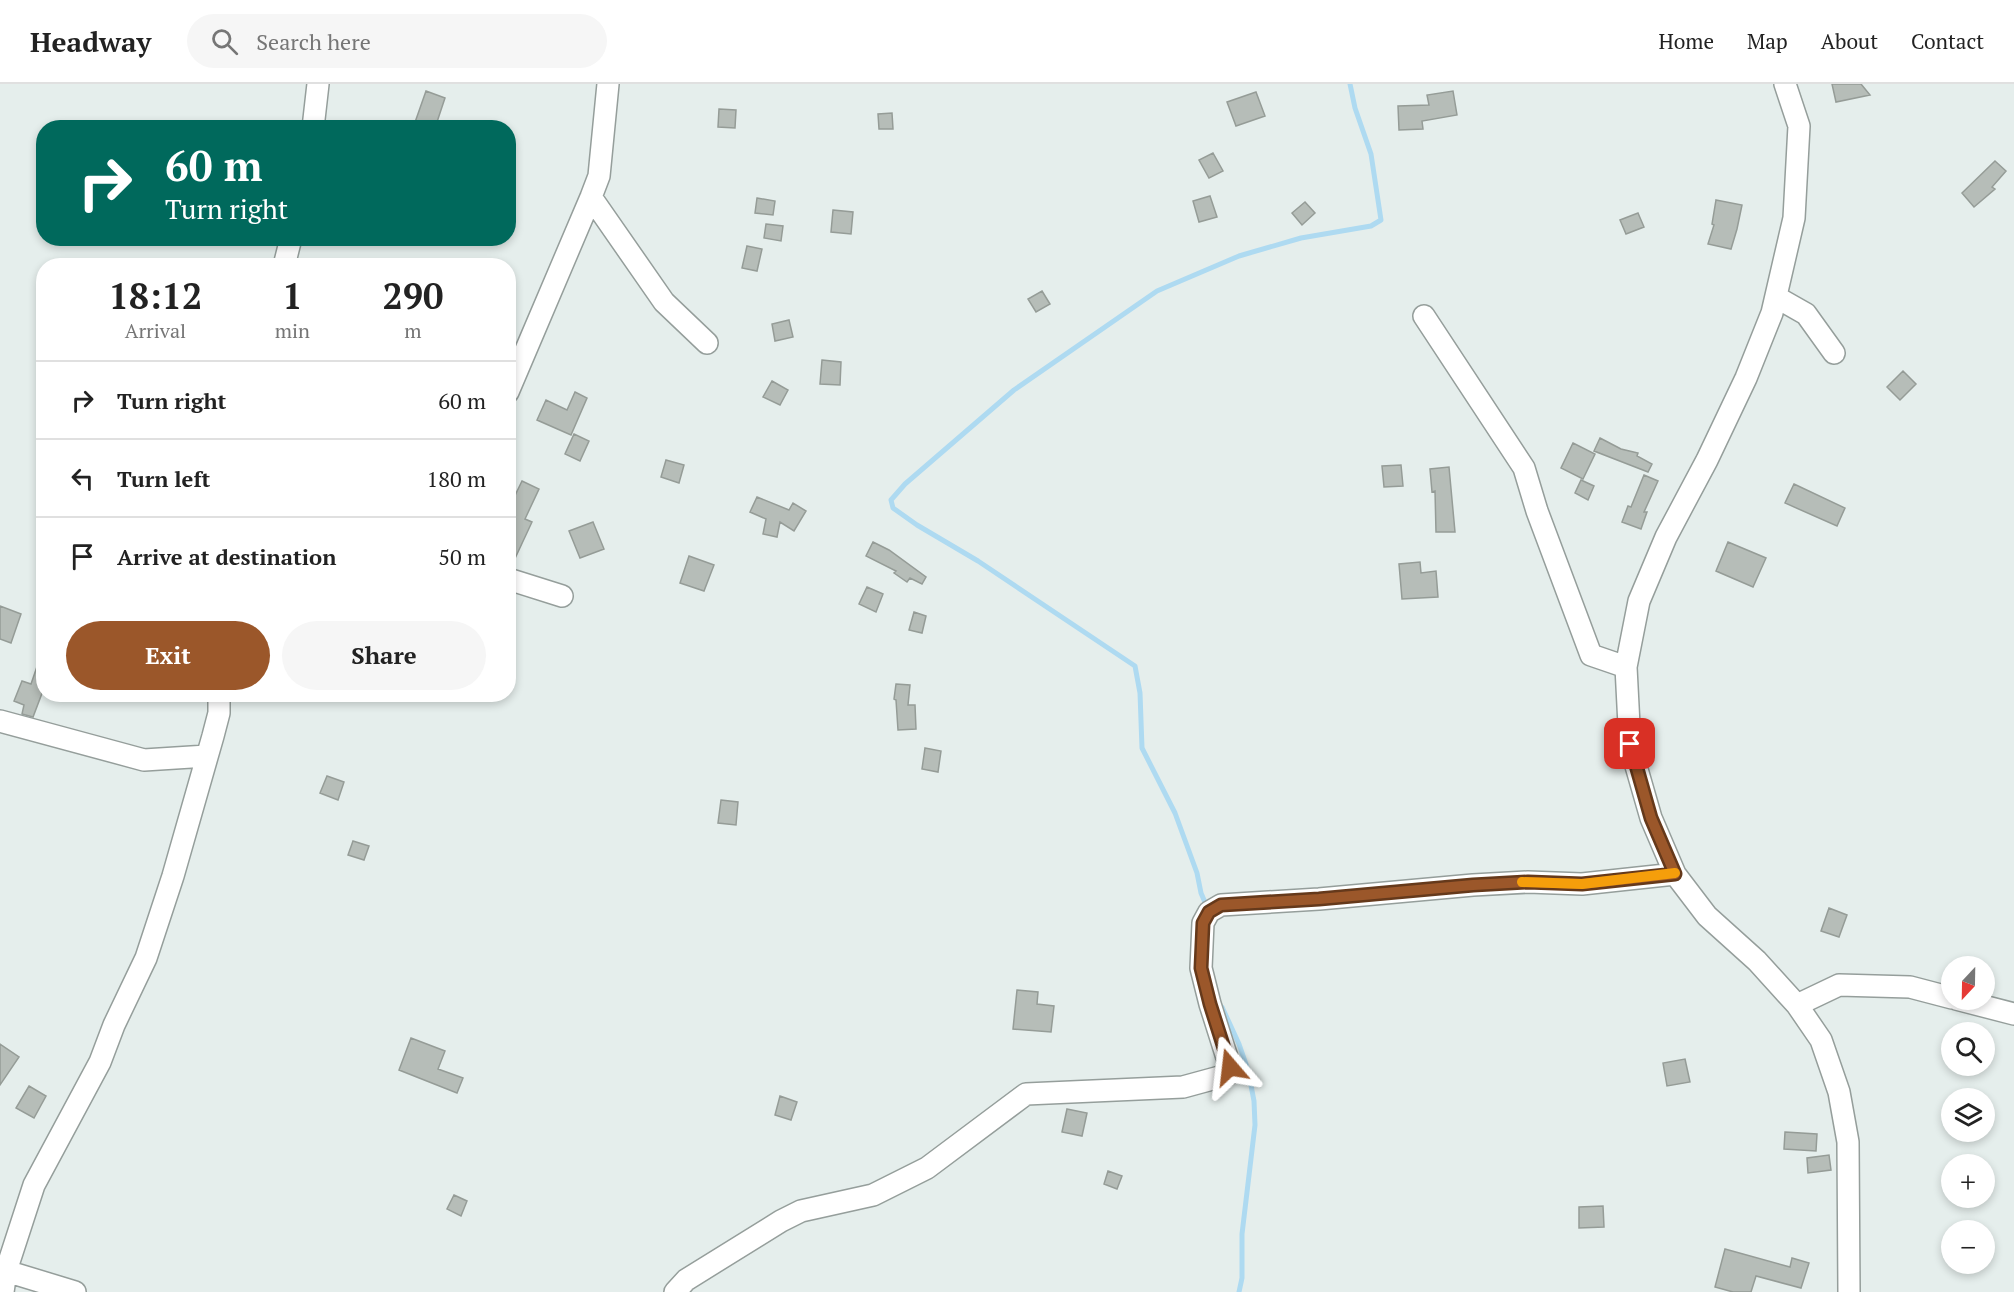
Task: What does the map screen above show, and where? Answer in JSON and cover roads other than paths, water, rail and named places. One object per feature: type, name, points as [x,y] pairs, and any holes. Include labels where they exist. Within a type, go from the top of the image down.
[{"type":"street","points":[[314,120],[318,84]]},
{"type":"street","points":[[516,373],[599,176],[608,84]]},
{"type":"street","points":[[1785,84],[1798,126],[1798,138],[1794,218],[1776,297],[1772,313],[1746,378],[1707,460],[1666,537],[1639,602],[1626,667],[1630,744],[1651,818],[1675,874],[1707,916],[1757,961],[1797,1005],[1821,1040],[1839,1092],[1848,1142],[1849,1292]]},
{"type":"street","points":[[591,197],[664,302],[707,343]]},
{"type":"street","points":[[1776,297],[1806,314],[1834,353]]},
{"type":"street","points":[[1424,316],[1524,468],[1591,655],[1626,667]]},
{"type":"street","points":[[516,582],[562,596]]},
{"type":"street","points":[[3,1292],[6,1271],[34,1185],[100,1062],[114,1024],[146,958],[173,876],[219,712],[219,702]]},
{"type":"street","points":[[0,721],[144,760],[207,756]]},
{"type":"street","points":[[675,1292],[686,1280],[801,1211],[873,1196],[927,1168],[1026,1094],[1183,1087],[1227,1075],[1230,1067],[1201,968],[1203,923],[1209,912],[1221,905],[1473,885],[1528,882],[1582,884],[1675,874]]},
{"type":"street","points":[[1797,1005],[1839,985],[1910,987],[1941,995]]},
{"type":"street","points":[[1995,1009],[2014,1014]]},
{"type":"street","points":[[6,1271],[75,1292]]},
{"type":"waterway","points":[[1207,907],[1175,813],[1142,748],[1140,693],[1135,666],[978,561],[917,525],[893,508],[891,500],[905,484],[1014,390],[1157,291],[1239,256],[1301,238],[1371,226],[1381,220],[1371,154],[1355,108],[1350,84]]},
{"type":"waterway","points":[[1222,1007],[1248,1070],[1254,1101],[1255,1125],[1242,1234],[1242,1278],[1239,1292]]}]
